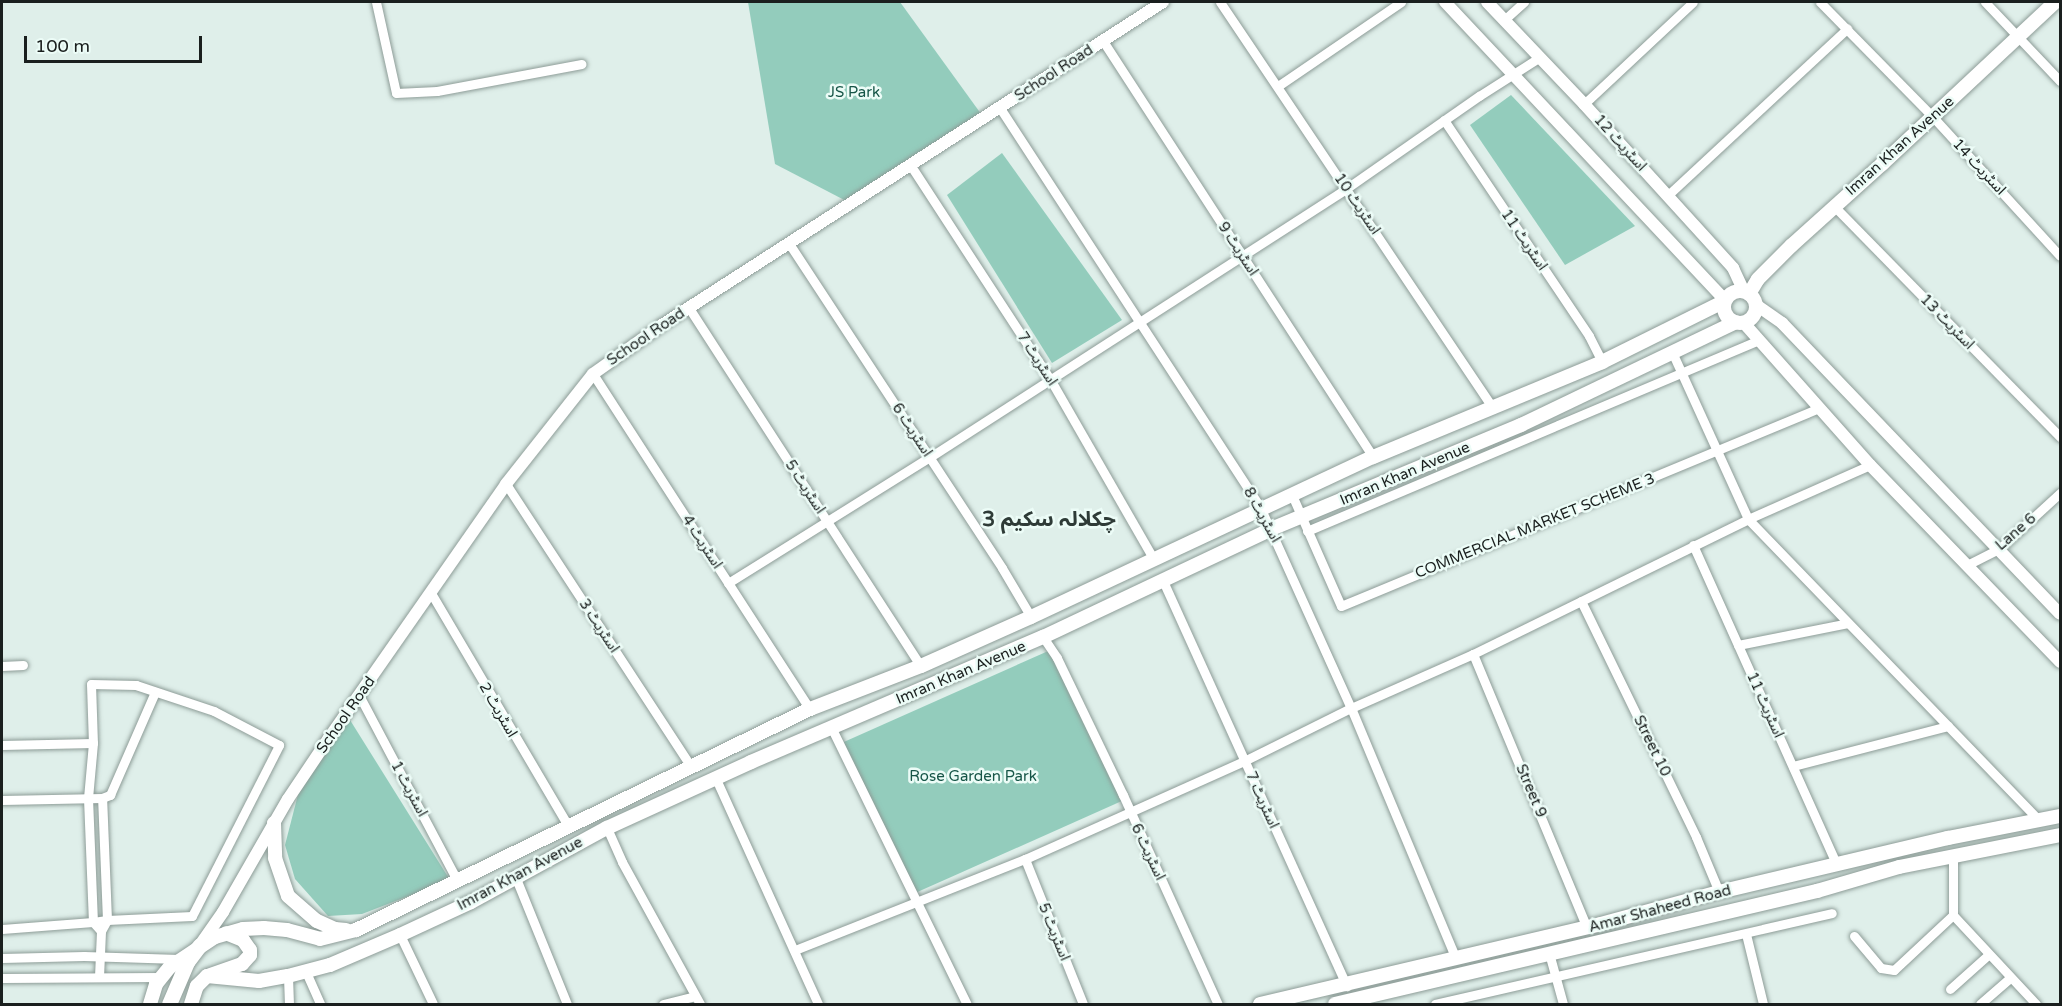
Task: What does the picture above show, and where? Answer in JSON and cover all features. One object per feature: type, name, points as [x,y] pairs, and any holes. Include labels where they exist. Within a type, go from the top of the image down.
[{"type":"main road","name":"Imran Khan Avenue","points":[[1749,296],[1766,271],[2055,2]]},
{"type":"main road","points":[[1735,292],[1749,296],[1751,318],[1739,322],[1726,314],[1725,301],[1735,292]]},
{"type":"main road","name":"Imran Khan Avenue","points":[[161,977],[179,959],[200,945],[226,933],[264,928],[286,930],[320,939],[356,930],[810,709],[921,666],[1373,457],[1602,362],[1725,301]]},
{"type":"main road","name":"Imran Khan Avenue","points":[[207,976],[259,981],[330,965],[471,902],[515,876],[607,828],[751,762],[1043,638],[1271,529],[1500,434],[1739,322]]},
{"type":"main road","name":"Amar Shaheed Road","points":[[1260,1005],[1587,928],[1719,892],[1837,866],[1952,837],[2061,816]]},
{"type":"main road","points":[[273,823],[275,858],[288,896],[317,921],[335,929],[356,930]]},
{"type":"main road","name":"Amar Shaheed Road","points":[[1335,1005],[1806,893],[1899,867],[2061,835]]},
{"type":"main road","points":[[1952,837],[1953,856]]},
{"type":"main road","points":[[192,1003],[197,986],[207,976],[242,964],[250,955],[250,950],[243,940],[226,933]]},
{"type":"main road","points":[[169,1005],[187,962],[200,945]]},
{"type":"main road","points":[[1456,959],[1462,974]]},
{"type":"main road","points":[[150,1005],[156,984],[161,977]]},
{"type":"street","points":[[376,2],[396,93],[437,92],[581,64]]},
{"type":"street","name":"School Road","points":[[200,945],[223,912],[273,823],[431,592],[506,484],[593,374],[689,309],[1163,2]]},
{"type":"street","name":"اسٹریٹ 10","points":[[1220,2],[1493,408]]},
{"type":"street","points":[[1278,86],[1401,2]]},
{"type":"street","points":[[1445,2],[1725,301]]},
{"type":"street","name":"اسٹریٹ 12","points":[[1487,2],[1584,104],[1733,268],[1749,296]]},
{"type":"street","points":[[1504,20],[1524,2]]},
{"type":"street","points":[[1584,104],[1693,2]]},
{"type":"street","name":"اسٹریٹ 14","points":[[1820,2],[1933,117],[2061,256]]},
{"type":"street","points":[[1985,2],[2061,81]]},
{"type":"street","points":[[1667,196],[1847,29]]},
{"type":"street","name":"اسٹریٹ 9","points":[[1103,41],[1373,457]]},
{"type":"street","points":[[728,583],[930,457],[1347,188],[1540,57]]},
{"type":"street","name":"اسٹریٹ 8","points":[[1000,108],[1261,509],[1352,708],[1456,959]]},
{"type":"street","name":"اسٹریٹ 11","points":[[1444,120],[1589,336],[1602,362]]},
{"type":"street","name":"اسٹریٹ 7","points":[[911,166],[1050,379],[1153,558]]},
{"type":"street","name":"اسٹریٹ 13","points":[[1834,206],[2061,437]]},
{"type":"street","name":"اسٹریٹ 6","points":[[790,245],[930,457],[1030,617]]},
{"type":"street","points":[[1749,296],[1782,323],[2061,614]]},
{"type":"street","name":"اسٹریٹ 5","points":[[689,309],[921,666]]},
{"type":"street","points":[[1739,322],[1759,340],[1870,465],[2061,662]]},
{"type":"street","points":[[1307,531],[1759,340]]},
{"type":"street","points":[[1672,352],[1748,519],[2038,819]]},
{"type":"street","name":"اسٹریٹ 4","points":[[593,374],[810,709]]},
{"type":"street","name":"COMMERCIAL MARKET SCHEME 3","points":[[1292,495],[1341,606],[1819,408]]},
{"type":"street","points":[[795,950],[1025,859],[1473,654],[1693,545],[1870,465]]},
{"type":"street","name":"اسٹریٹ 3","points":[[506,484],[691,767]]},
{"type":"street","name":"Lane 6","points":[[1967,565],[1999,549],[2061,493]]},
{"type":"street","name":"اسٹریٹ 11","points":[[1693,545],[1837,866]]},
{"type":"street","name":"اسٹریٹ 7","points":[[1163,581],[1347,986]]},
{"type":"street","name":"اسٹریٹ 2","points":[[431,592],[568,826]]},
{"type":"street","name":"Street 10","points":[[1581,601],[1696,837],[1719,892]]},
{"type":"street","points":[[1738,645],[1848,623]]},
{"type":"street","name":"اسٹریٹ 6","points":[[1043,638],[1057,658],[1218,1005]]},
{"type":"street","name":"Street 9","points":[[1473,654],[1587,928]]},
{"type":"street","points":[[2,666],[23,664]]},
{"type":"street","points":[[2,929],[93,922],[107,920],[192,916],[279,745],[214,711],[136,686],[91,684],[93,743],[88,798],[93,922],[101,931]]},
{"type":"street","points":[[2,800],[102,798],[110,795],[155,692]]},
{"type":"street","name":"اسٹریٹ 1","points":[[360,697],[458,882]]},
{"type":"street","points":[[1792,766],[1948,726]]},
{"type":"street","points":[[832,729],[967,1005]]},
{"type":"street","points":[[2,745],[93,743]]},
{"type":"street","points":[[716,779],[818,1005]]},
{"type":"street","points":[[99,977],[101,931],[107,920],[102,798]]},
{"type":"street","points":[[607,828],[622,862],[697,1000],[663,1005]]},
{"type":"street","points":[[1953,856],[1953,915],[2036,1005]]},
{"type":"street","name":"اسٹریٹ 5","points":[[1025,859],[1083,1005]]},
{"type":"street","points":[[515,876],[567,1005]]},
{"type":"street","points":[[1435,1005],[1832,913]]},
{"type":"street","points":[[1854,936],[1881,968],[1894,970],[1953,915]]},
{"type":"street","points":[[1746,934],[1763,1005]]},
{"type":"street","points":[[400,935],[433,1005]]},
{"type":"street","points":[[1549,953],[1563,1005]]},
{"type":"street","points":[[1950,989],[1988,955]]},
{"type":"street","points":[[2,958],[99,956],[179,959]]},
{"type":"street","points":[[306,972],[320,1005]]},
{"type":"street","points":[[288,976],[289,1005]]},
{"type":"street","points":[[2,978],[161,977]]},
{"type":"street","points":[[1980,1005],[2010,978]]},
{"type":"green space","name":"JS Park","points":[[748,2],[900,2],[984,118],[852,204],[775,164]]},
{"type":"green space","points":[[1511,95],[1635,226],[1565,265],[1470,125]]},
{"type":"green space","points":[[1002,153],[1122,320],[1052,363],[947,195]]},
{"type":"green space","name":"Rose Garden Park","points":[[1055,648],[1123,801],[910,895],[842,743]]},
{"type":"green space","points":[[350,720],[450,880],[362,914],[328,916],[295,879],[285,845],[302,779]]},
{"type":"district","name":"چکلالہ سکیم 3","points":[[1049,520]]}]
